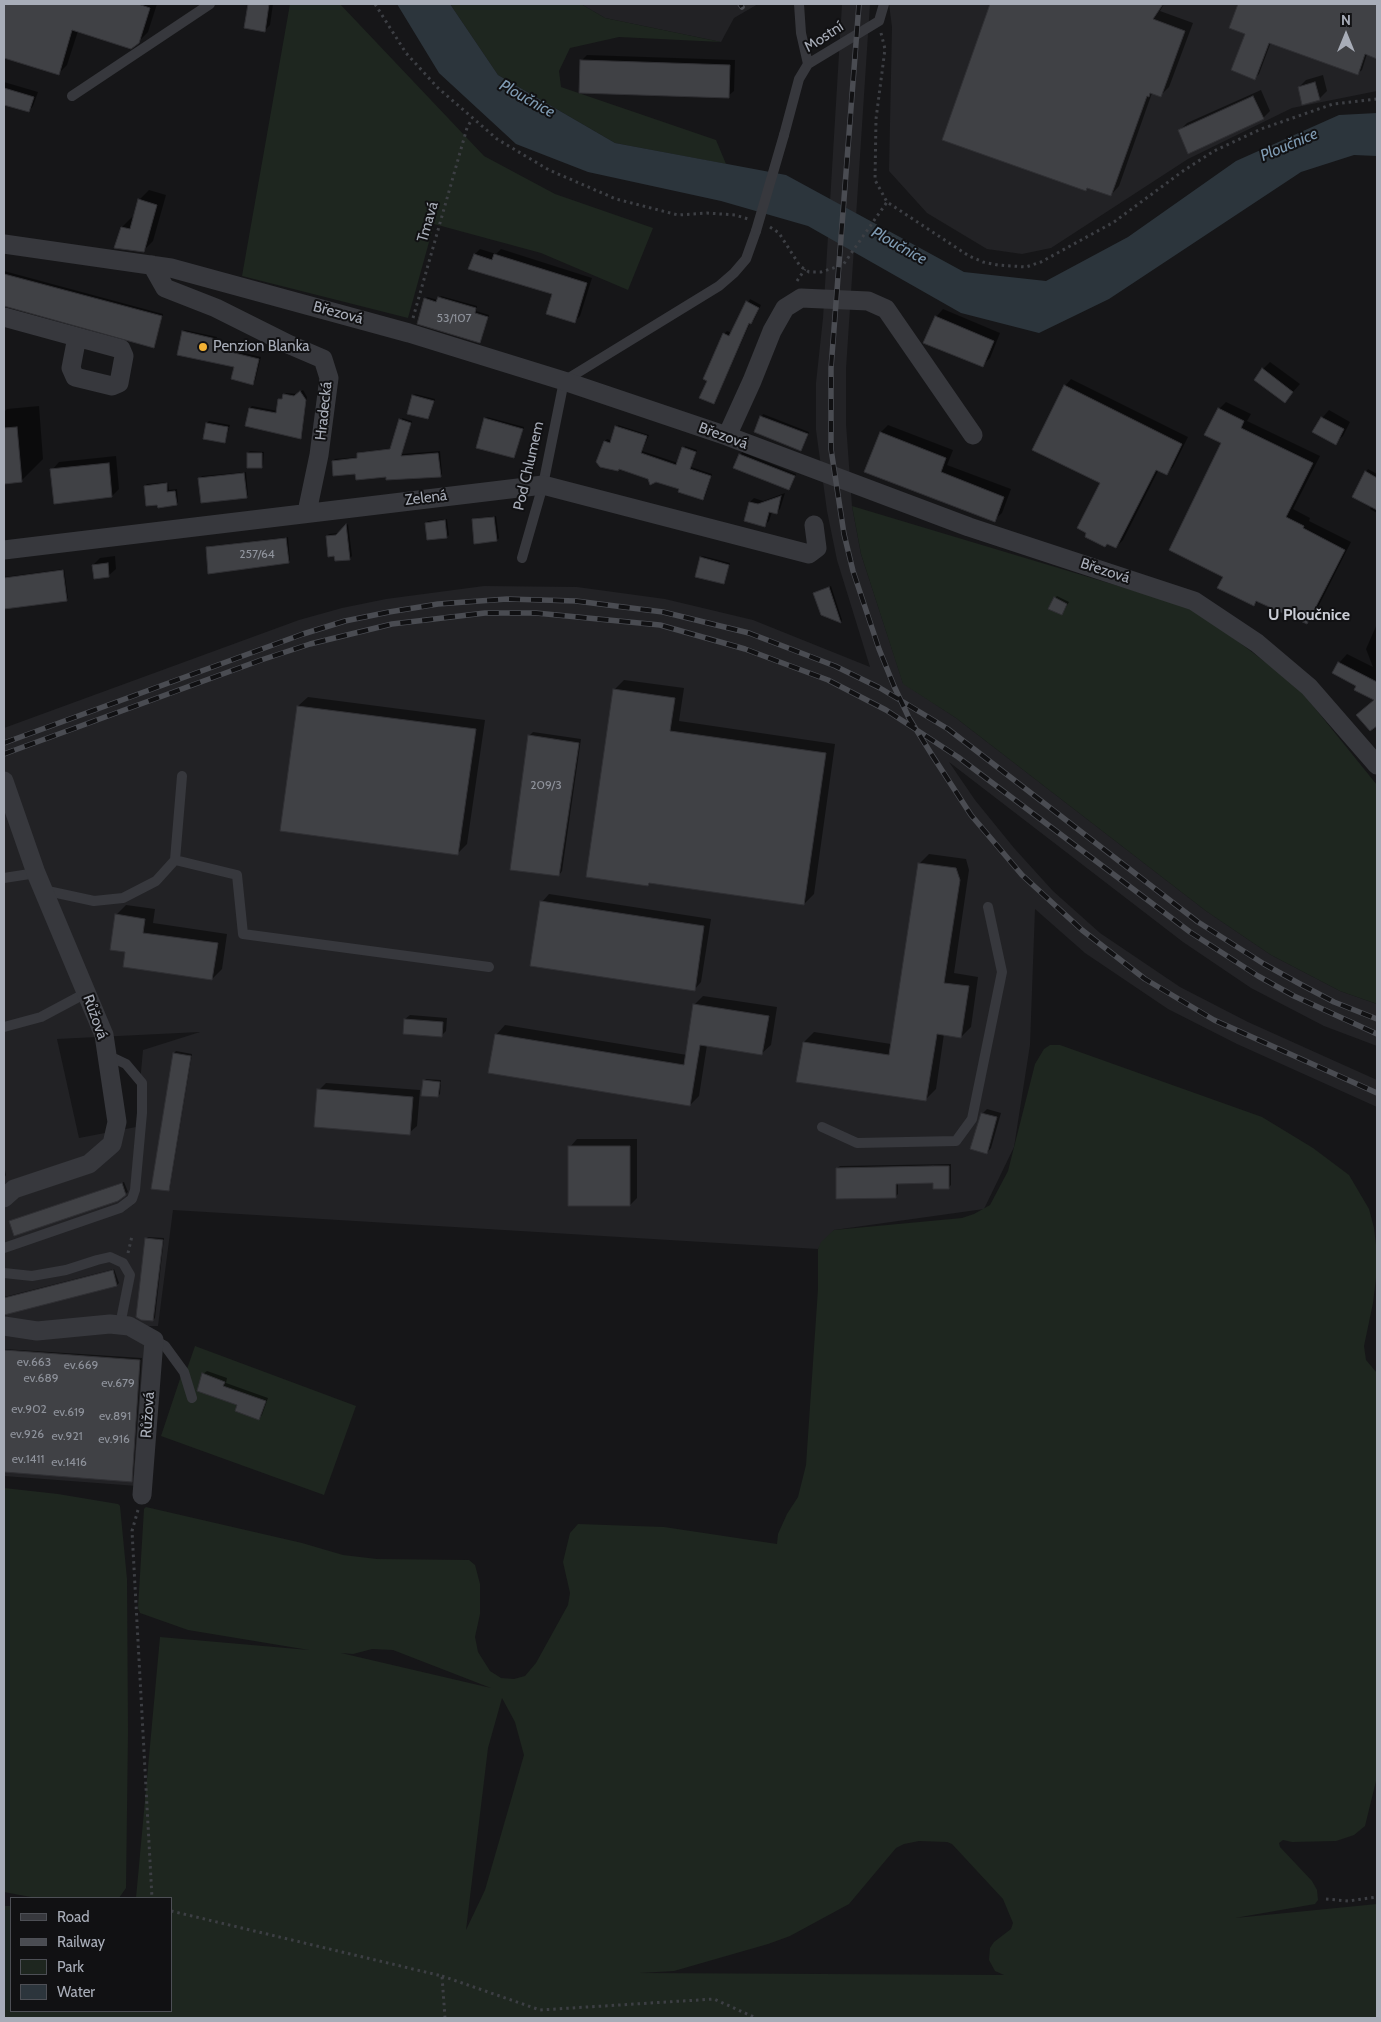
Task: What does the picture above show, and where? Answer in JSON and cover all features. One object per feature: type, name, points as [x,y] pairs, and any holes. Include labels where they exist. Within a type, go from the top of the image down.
[{"type":"street","name":"Březová","points":[[4,244],[171,268],[409,333],[564,381],[727,436],[969,526],[1194,601],[1257,643],[1309,688],[1377,765]]},
{"type":"street","name":"Hradecká","points":[[152,265],[165,288],[216,308],[288,344],[323,359],[329,378],[319,455],[307,512]]},
{"type":"street","points":[[727,436],[772,331],[785,308],[801,298],[868,301],[886,309],[973,435]]},
{"type":"street","points":[[4,317],[77,337]]},
{"type":"street","name":"Zelená","points":[[4,550],[543,485],[809,554],[817,548],[814,525]]},
{"type":"street","name":"Růžová","points":[[5,791],[36,873],[104,1036],[117,1122],[112,1144],[89,1164],[7,1192]]},
{"type":"street","points":[[4,1326],[37,1331],[110,1324],[128,1326],[154,1340]]},
{"type":"street","name":"Růžová","points":[[142,1495],[154,1340]]},
{"type":"lane","points":[[72,96],[210,4]]},
{"type":"lane","points":[[799,4],[801,33],[808,64]]},
{"type":"lane","points":[[879,21],[884,4]]},
{"type":"lane","name":"Mostní","points":[[564,381],[719,286],[734,273],[746,259],[756,231],[799,79],[808,64],[879,21]]},
{"type":"lane","name":"Pod Chlumem","points":[[522,558],[543,485],[564,381]]},
{"type":"lane","points":[[43,890],[94,901],[123,898],[156,881],[174,860],[182,776]]},
{"type":"lane","points":[[174,860],[237,874],[243,934],[489,966]]},
{"type":"lane","points":[[4,878],[36,873]]},
{"type":"lane","points":[[822,1128],[857,1143],[956,1141],[972,1119],[1002,972],[988,907]]},
{"type":"lane","points":[[4,1026],[41,1017],[86,993]]},
{"type":"lane","points":[[4,1248],[120,1208],[132,1200],[135,1190],[142,1113],[142,1083],[126,1064],[107,1056]]},
{"type":"lane","points":[[4,1273],[32,1276],[66,1270],[110,1257],[117,1260],[123,1263],[130,1275],[120,1325]]},
{"type":"lane","points":[[154,1340],[165,1346],[184,1372],[192,1398]]},
{"type":"path","points":[[375,4],[406,53],[438,88],[497,139],[549,170],[616,199],[678,215],[707,213],[735,215],[750,220]]},
{"type":"path","points":[[879,21],[885,49],[876,119],[875,180],[887,202],[969,256],[983,262],[998,265],[1026,267],[1041,262],[1114,222],[1183,171],[1222,148],[1260,129],[1334,104],[1377,99]]},
{"type":"path","name":"Tmavá","points":[[409,333],[467,128],[472,119]]},
{"type":"path","points":[[766,225],[779,233],[800,266],[809,272],[821,272],[844,265],[887,202]]},
{"type":"path","points":[[142,1495],[132,1530],[152,1897]]},
{"type":"path","points":[[1326,1899],[1348,1901],[1377,1897]]},
{"type":"path","points":[[172,1911],[442,1976],[540,2010],[714,1999],[756,2018]]},
{"type":"path","points":[[442,1976],[445,2018]]},
{"type":"shaded area","points":[[581,4],[758,4],[734,18],[721,42],[605,18]]},
{"type":"shaded area","points":[[842,4],[870,4],[846,369],[846,424],[852,506],[861,554],[903,683],[956,718],[1206,911],[1271,955],[1340,991],[1377,1004],[1377,1046],[1324,1026],[1251,988],[1183,942],[949,762],[975,800],[1014,848],[1053,891],[1100,933],[1180,987],[1248,1022],[1377,1080],[1377,1107],[1237,1044],[1168,1009],[1085,953],[1035,909],[1030,1045],[1014,1147],[984,1209],[834,1230],[818,1249],[173,1210],[158,1326],[147,1326],[137,1486],[4,1476],[4,728],[299,620],[342,608],[386,599],[484,586],[577,587],[665,599],[753,620],[870,667],[837,560],[827,511],[816,430],[816,383],[823,318]],"holes":[[[200,1032],[143,1050],[136,1127],[79,1138],[57,1039]]]},
{"type":"shaded area","points":[[889,4],[1377,4],[1377,91],[1292,108],[1188,159],[1051,248],[1022,254],[987,249],[927,213],[889,171],[892,27]]},
{"type":"green space","points":[[290,4],[340,4],[484,156],[555,194],[653,228],[628,290],[541,253],[434,224],[408,318],[242,276]]},
{"type":"green space","points":[[450,4],[581,4],[605,18],[721,42],[619,37],[570,48],[559,71],[561,87],[716,140],[726,164],[615,143],[498,75]]},
{"type":"green space","points":[[852,506],[1195,609],[1297,686],[1377,785],[1377,1004],[1340,991],[1271,955],[1206,911],[956,718],[903,684],[861,554]]},
{"type":"green space","points":[[1050,1045],[1060,1045],[1262,1117],[1313,1148],[1349,1175],[1369,1209],[1374,1228],[1377,1253],[1373,1303],[1364,1346],[1366,1360],[1377,1373],[1376,1781],[1365,1826],[1354,1835],[1336,1841],[1292,1842],[1283,1840],[1279,1843],[1280,1847],[1312,1881],[1317,1890],[1318,1900],[1315,1904],[1235,1918],[1377,1904],[1377,2018],[4,2018],[4,1906],[10,1906],[10,2012],[172,2012],[172,1897],[136,1897],[160,1637],[309,1650],[188,1630],[140,1613],[138,1608],[144,1509],[146,1507],[302,1543],[343,1555],[377,1559],[469,1560],[475,1565],[480,1584],[480,1614],[475,1637],[478,1652],[490,1671],[501,1678],[514,1679],[525,1676],[536,1663],[568,1605],[570,1593],[563,1562],[570,1533],[578,1524],[664,1527],[777,1544],[778,1534],[787,1514],[798,1497],[806,1465],[818,1289],[818,1249],[821,1242],[834,1230],[962,1218],[990,1205],[1008,1171],[1035,1064],[1044,1049]],"holes":[[[372,1649],[393,1650],[491,1688],[341,1653],[353,1654]],[[502,1698],[515,1722],[524,1755],[485,1890],[466,1930],[488,1748]],[[919,1841],[947,1842],[952,1844],[1003,1899],[1013,1923],[1011,1929],[994,1942],[990,1948],[989,1960],[995,1971],[1004,1975],[640,1973],[674,1971],[790,1936],[849,1904],[896,1848]]]},
{"type":"green space","points":[[195,1346],[356,1406],[324,1495],[161,1436],[181,1376],[187,1369]]},
{"type":"green space","points":[[4,1488],[58,1494],[118,1504],[120,1506],[127,1579],[126,1888],[120,1897],[31,1897],[4,1892]]},
{"type":"water","name":"Ploučnice","points":[[397,4],[450,4],[498,75],[615,143],[786,175],[964,272],[1046,281],[1128,237],[1236,161],[1339,115],[1377,113],[1377,156],[1354,155],[1301,172],[1109,299],[1039,333],[961,313],[808,226],[721,201],[588,172],[516,144],[439,73]]},
{"type":"building","points":[[4,4],[138,4],[150,8],[139,43],[131,49],[72,30],[59,75],[4,58]]},
{"type":"building","points":[[248,4],[269,4],[265,32],[244,28]]},
{"type":"building","points":[[990,4],[1163,4],[1153,19],[1185,31],[1161,97],[1150,93],[1149,97],[1147,96],[1111,196],[1087,188],[1086,191],[942,140]]},
{"type":"building","points":[[1238,4],[1377,4],[1377,59],[1365,54],[1358,75],[1269,43],[1255,80],[1231,70],[1245,34],[1229,28]]},
{"type":"building","points":[[580,60],[730,65],[729,98],[579,93]]},
{"type":"building","points":[[1315,82],[1320,100],[1302,105],[1298,87]]},
{"type":"building","points":[[4,88],[34,97],[29,112],[4,105]]},
{"type":"building","points":[[1253,96],[1264,119],[1188,154],[1178,130]]},
{"type":"building","points":[[138,199],[157,205],[144,252],[114,248],[121,227],[130,229]]},
{"type":"building","points":[[474,254],[492,260],[494,254],[587,283],[575,323],[546,314],[552,294],[468,269]]},
{"type":"building","points":[[4,274],[162,316],[154,348],[4,306]]},
{"type":"building","points":[[438,297],[476,308],[475,313],[488,317],[480,343],[417,324],[424,298],[436,302]]},
{"type":"building","points":[[746,301],[759,308],[751,324],[749,323],[714,404],[699,398],[707,381],[703,379],[723,333],[729,336]]},
{"type":"building","points":[[935,316],[994,341],[983,367],[923,343]]},
{"type":"building","points":[[182,331],[216,339],[214,348],[259,359],[253,385],[231,379],[234,367],[177,355]]},
{"type":"building","points":[[1262,368],[1293,392],[1285,403],[1254,380]]},
{"type":"building","points":[[1064,385],[1182,444],[1167,475],[1156,470],[1116,548],[1107,544],[1105,547],[1085,537],[1086,533],[1077,528],[1100,483],[1032,450]]},
{"type":"building","points":[[300,391],[306,400],[301,439],[245,426],[249,408],[276,413],[278,399],[282,399],[283,394],[294,396]]},
{"type":"building","points":[[412,395],[434,401],[428,419],[407,414]]},
{"type":"building","points":[[1218,408],[1244,421],[1241,428],[1313,463],[1286,517],[1345,550],[1307,624],[1256,601],[1254,606],[1217,588],[1223,577],[1169,550],[1221,443],[1204,435]]},
{"type":"building","points":[[760,416],[808,434],[801,451],[754,432]]},
{"type":"building","points":[[1321,417],[1344,429],[1336,445],[1312,432]]},
{"type":"building","points":[[484,418],[523,429],[514,458],[476,448]]},
{"type":"building","points":[[399,419],[411,423],[401,456],[438,453],[441,477],[386,480],[386,477],[356,480],[355,474],[333,476],[332,461],[357,458],[357,453],[390,449]]},
{"type":"building","points":[[206,423],[228,427],[225,443],[203,439]]},
{"type":"building","points":[[615,426],[647,436],[641,453],[676,465],[682,447],[696,452],[690,469],[711,476],[703,500],[678,492],[679,489],[656,482],[650,485],[648,479],[619,469],[618,471],[600,467],[596,462],[604,441],[610,443]]},
{"type":"building","points":[[17,427],[22,482],[4,484],[4,428]]},
{"type":"building","points":[[880,432],[946,458],[941,472],[1004,497],[995,522],[864,472]]},
{"type":"building","points":[[247,453],[262,453],[262,468],[247,468]]},
{"type":"building","points":[[739,454],[795,476],[789,490],[733,468]]},
{"type":"building","points":[[109,463],[112,497],[54,504],[50,469]]},
{"type":"building","points":[[1365,471],[1377,478],[1377,510],[1352,497]]},
{"type":"building","points":[[244,473],[247,498],[201,503],[198,478]]},
{"type":"building","points":[[167,483],[167,492],[175,491],[177,505],[158,508],[157,505],[146,506],[144,486]]},
{"type":"building","points":[[781,496],[777,514],[769,512],[765,527],[744,521],[749,502],[758,504]]},
{"type":"building","points":[[494,517],[497,541],[474,544],[472,519]]},
{"type":"building","points":[[445,520],[447,538],[427,540],[425,523]]},
{"type":"building","points":[[346,524],[350,560],[335,561],[334,556],[328,557],[326,536],[336,535]]},
{"type":"building","points":[[286,538],[289,563],[208,574],[206,547]]},
{"type":"building","points":[[700,557],[729,565],[724,584],[695,577]]},
{"type":"building","points":[[108,563],[109,577],[94,579],[92,565]]},
{"type":"building","points":[[63,570],[67,601],[4,609],[4,578]]},
{"type":"building","points":[[829,587],[841,623],[821,615],[813,593]]},
{"type":"building","points":[[1054,597],[1067,604],[1062,615],[1048,609]]},
{"type":"building","points":[[1338,662],[1377,682],[1377,726],[1370,731],[1356,715],[1374,700],[1354,690],[1356,686],[1332,673]]},
{"type":"building","points":[[613,689],[675,698],[670,731],[826,753],[804,905],[649,883],[648,886],[586,877]]},
{"type":"building","points":[[297,706],[476,729],[458,855],[280,831]]},
{"type":"building","points":[[528,735],[579,743],[559,876],[510,870]]},
{"type":"building","points":[[918,863],[956,868],[960,880],[944,983],[969,986],[961,1038],[937,1034],[926,1101],[796,1082],[803,1042],[889,1055]]},
{"type":"building","points":[[540,901],[704,926],[695,991],[530,966]]},
{"type":"building","points":[[115,914],[145,919],[143,933],[218,943],[212,980],[123,967],[125,952],[110,950]]},
{"type":"building","points":[[693,1004],[769,1016],[762,1055],[700,1045],[690,1106],[488,1073],[495,1034],[684,1065]]},
{"type":"building","points":[[404,1019],[443,1022],[442,1037],[403,1034]]},
{"type":"building","points":[[173,1053],[191,1056],[169,1191],[151,1189]]},
{"type":"building","points":[[423,1080],[440,1082],[438,1097],[421,1096]]},
{"type":"building","points":[[317,1089],[413,1097],[410,1135],[314,1127]]},
{"type":"building","points":[[981,1113],[997,1117],[987,1154],[970,1149]]},
{"type":"building","points":[[568,1146],[630,1146],[630,1206],[568,1206]]},
{"type":"building","points":[[949,1166],[949,1189],[933,1189],[933,1183],[896,1184],[896,1198],[836,1199],[836,1168]]},
{"type":"building","points":[[122,1183],[126,1195],[118,1201],[14,1236],[9,1221]]},
{"type":"building","points":[[145,1238],[163,1240],[153,1321],[141,1320],[136,1317]]},
{"type":"building","points":[[113,1270],[117,1286],[4,1315],[4,1298]]},
{"type":"building","points":[[4,1350],[140,1360],[132,1482],[4,1472]]},
{"type":"building","points":[[202,1373],[225,1382],[223,1386],[266,1401],[259,1420],[235,1411],[237,1405],[197,1391]]},
{"type":"railway","points":[[859,4],[831,368],[831,449],[844,534],[853,571],[879,649],[909,718],[971,815],[1022,875],[1082,930],[1145,979],[1214,1020],[1377,1093]]},
{"type":"railway","points":[[4,743],[303,634],[345,621],[389,612],[438,604],[507,599],[576,601],[663,612],[749,633],[835,666],[880,688],[948,729],[1198,922],[1264,964],[1300,984],[1334,1002],[1377,1019]]},
{"type":"railway","points":[[4,754],[261,660],[310,644],[392,624],[485,613],[536,613],[660,625],[745,649],[828,680],[886,710],[958,757],[1190,932],[1258,976],[1294,996],[1377,1034]]},
{"type":"place","name":"Penzion Blanka","points":[[203,347]]},
{"type":"district","name":"U Ploučnice","points":[[1309,615]]}]
